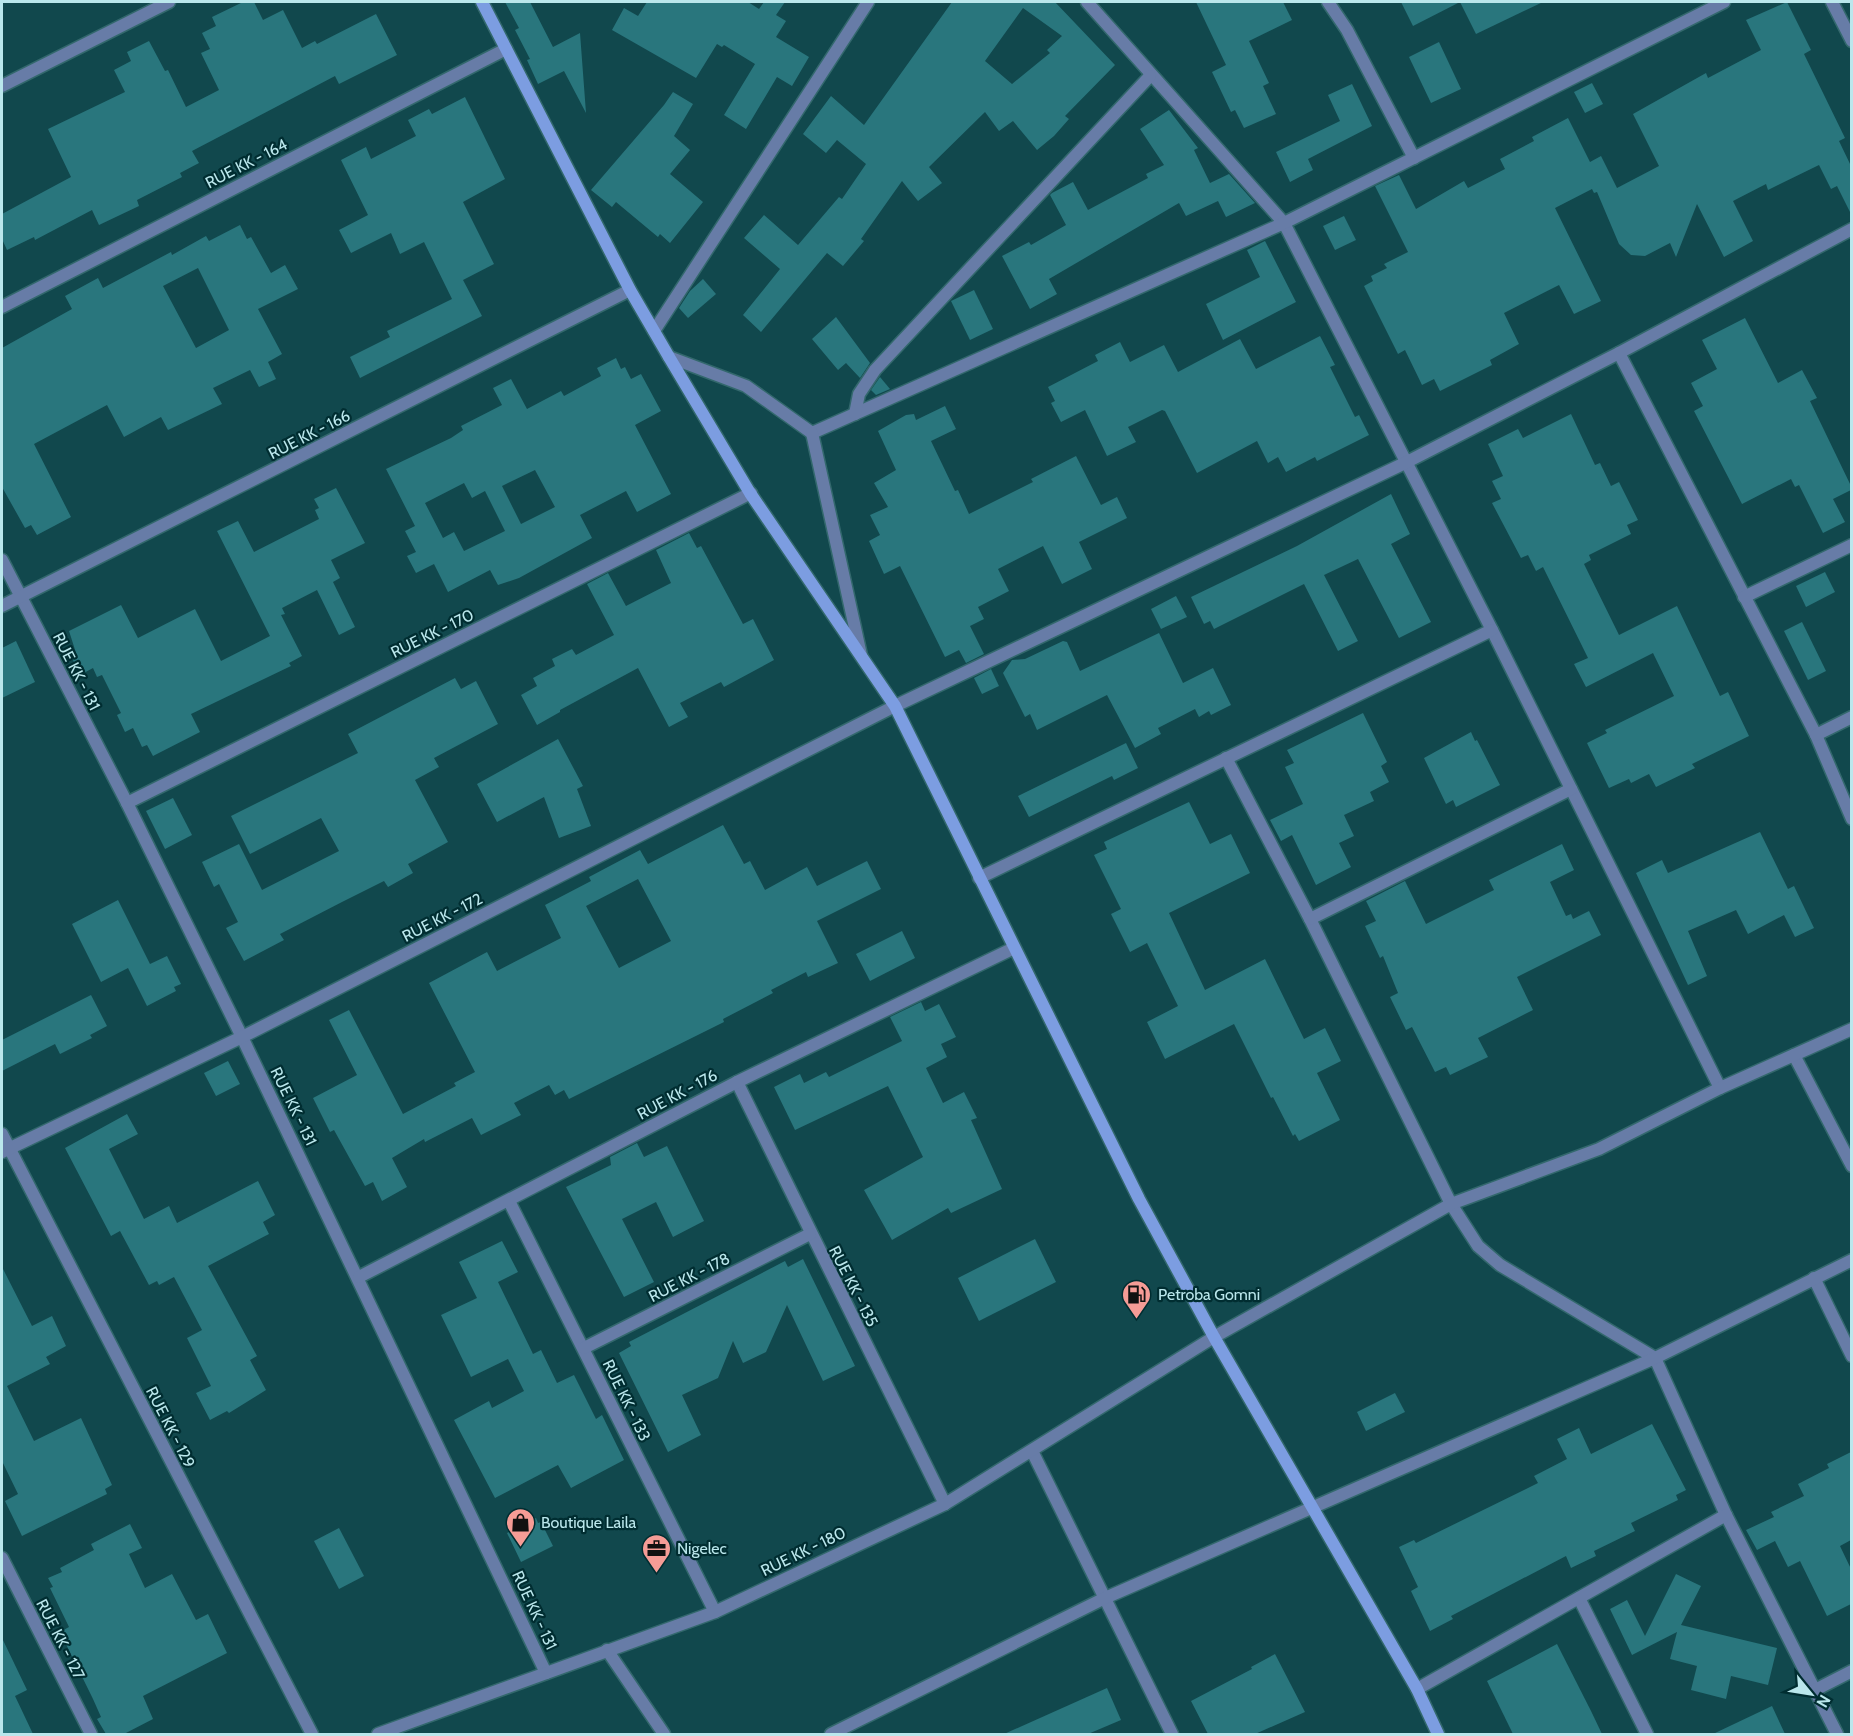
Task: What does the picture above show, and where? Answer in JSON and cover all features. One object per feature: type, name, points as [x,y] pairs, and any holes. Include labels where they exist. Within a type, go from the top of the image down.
[{"type":"street","points":[[2,86],[169,2]]},
{"type":"street","points":[[482,2],[630,290],[669,357],[751,493],[895,706],[1139,1199],[1214,1337],[1418,1689],[1438,1734]]},
{"type":"street","points":[[654,331],[868,2]]},
{"type":"street","points":[[1087,2],[1150,76],[1284,223],[1404,463],[1492,630],[1720,1088]]},
{"type":"street","points":[[1328,2],[1347,30],[1414,158]]},
{"type":"street","points":[[812,433],[1284,223],[1724,2]]},
{"type":"street","points":[[1832,2],[1851,41]]},
{"type":"street","name":"RUE KK - 164","points":[[2,307],[506,49]]},
{"type":"street","points":[[855,414],[859,394],[875,370],[1150,76]]},
{"type":"street","name":"RUE KK - 172","points":[[5,1150],[242,1037],[895,706],[1404,463],[1619,353],[1851,229]]},
{"type":"street","name":"RUE KK - 166","points":[[2,606],[630,290]]},
{"type":"street","points":[[1619,353],[1816,735],[1851,819]]},
{"type":"street","points":[[669,357],[746,386],[812,433],[861,657]]},
{"type":"street","name":"RUE KK - 170","points":[[127,803],[751,493]]},
{"type":"street","points":[[1744,597],[1851,545]]},
{"type":"street","name":"RUE KK - 131","points":[[2,560],[127,803],[242,1037],[359,1277],[546,1673]]},
{"type":"street","points":[[979,878],[1492,630]]},
{"type":"street","points":[[1816,735],[1851,717]]},
{"type":"street","points":[[1226,758],[1310,919],[1451,1204],[1478,1246],[1500,1264],[1654,1358],[1726,1515],[1837,1734]]},
{"type":"street","points":[[1310,919],[1571,789]]},
{"type":"street","name":"RUE KK - 176","points":[[359,1277],[736,1082],[1014,948]]},
{"type":"street","name":"RUE KK - 180","points":[[378,1734],[715,1612],[945,1504],[1214,1337],[1451,1204],[1599,1149],[1720,1088],[1851,1029]]},
{"type":"street","points":[[1794,1055],[1851,1166]]},
{"type":"street","name":"RUE KK - 135","points":[[736,1082],[945,1504]]},
{"type":"street","name":"RUE KK - 129","points":[[2,1134],[5,1150],[312,1734]]},
{"type":"street","name":"RUE KK - 133","points":[[509,1201],[584,1348],[656,1500],[715,1612]]},
{"type":"street","name":"RUE KK - 178","points":[[584,1348],[810,1234]]},
{"type":"street","points":[[831,1734],[1105,1598],[1312,1505],[1654,1358],[1851,1260]]},
{"type":"street","points":[[1815,1278],[1851,1356]]},
{"type":"street","points":[[1032,1451],[1172,1734]]},
{"type":"street","points":[[1418,1689],[1726,1515]]},
{"type":"street","name":"RUE KK - 127","points":[[2,1558],[91,1734]]},
{"type":"street","points":[[1579,1598],[1647,1734]]},
{"type":"street","points":[[607,1650],[664,1734]]},
{"type":"street","points":[[1815,1690],[1851,1671]]},
{"type":"building","points":[[243,2],[254,2],[263,20],[283,10],[302,48],[315,41],[317,44],[376,14],[397,55],[339,84],[335,76],[192,151],[199,163],[180,173],[182,177],[137,200],[139,206],[99,225],[92,210],[35,240],[34,237],[7,250],[2,239],[2,214],[71,177],[48,129],[125,92],[114,70],[131,61],[127,52],[149,41],[165,71],[168,70],[186,107],[219,90],[201,53],[210,49],[202,33],[216,26],[212,17]]},
{"type":"building","points":[[505,2],[530,2],[553,47],[580,33],[586,113],[564,71],[538,84],[527,60],[530,59],[515,30],[519,28]]},
{"type":"building","points":[[647,2],[748,2],[759,9],[764,2],[785,2],[776,15],[786,21],[776,37],[809,57],[792,86],[777,77],[746,129],[724,115],[755,64],[724,45],[722,47],[717,44],[696,78],[612,30],[624,8],[638,16]]},
{"type":"building","points":[[952,2],[1055,2],[1115,65],[1065,116],[1069,119],[1054,136],[1037,150],[1013,121],[999,131],[985,112],[929,167],[942,183],[918,201],[902,181],[861,239],[864,241],[843,266],[827,253],[761,332],[743,315],[780,269],[744,238],[764,215],[798,245],[839,197],[842,199],[866,164],[837,140],[826,153],[803,134],[831,96],[864,125]],"holes":[[[1023,8],[1062,36],[1047,50],[1050,53],[1012,84],[985,61]]]},
{"type":"building","points":[[1196,2],[1283,2],[1292,20],[1249,41],[1269,83],[1263,86],[1276,114],[1244,128],[1235,110],[1231,112],[1212,72],[1226,65]]},
{"type":"building","points":[[1401,2],[1460,2],[1413,26]]},
{"type":"building","points":[[1460,2],[1543,2],[1476,34]]},
{"type":"building","points":[[1787,2],[1811,50],[1804,54],[1845,138],[1839,141],[1851,166],[1851,214],[1837,186],[1831,189],[1819,165],[1768,190],[1766,184],[1733,201],[1753,241],[1724,257],[1697,204],[1676,257],[1670,243],[1645,256],[1631,255],[1619,244],[1597,192],[1594,193],[1592,189],[1555,208],[1601,301],[1574,314],[1559,285],[1504,313],[1519,344],[1490,360],[1492,365],[1440,391],[1434,379],[1422,385],[1405,350],[1398,354],[1364,286],[1373,281],[1371,276],[1387,268],[1384,264],[1408,252],[1375,186],[1399,175],[1416,209],[1464,181],[1468,188],[1505,169],[1500,159],[1534,141],[1532,137],[1568,118],[1590,162],[1601,156],[1617,188],[1659,166],[1633,114],[1706,73],[1708,78],[1761,50],[1746,20]]},
{"type":"building","points":[[1439,42],[1461,89],[1431,103],[1409,57]]},
{"type":"building","points":[[1592,83],[1603,104],[1585,113],[1574,92]]},
{"type":"building","points":[[1352,84],[1372,126],[1308,159],[1313,170],[1290,182],[1276,152],[1340,121],[1328,95]]},
{"type":"building","points":[[673,92],[693,104],[674,136],[690,150],[670,174],[703,202],[670,243],[660,234],[658,237],[616,202],[612,207],[591,190]]},
{"type":"building","points":[[465,97],[505,179],[463,202],[494,264],[463,280],[482,316],[360,378],[350,357],[390,337],[387,331],[452,299],[424,242],[400,254],[391,233],[351,253],[339,230],[368,215],[341,160],[366,147],[371,159],[416,136],[408,120],[429,109],[432,114]]},
{"type":"building","points":[[1169,110],[1198,148],[1194,150],[1210,183],[1229,174],[1255,203],[1226,217],[1218,201],[1186,216],[1179,203],[1049,279],[1057,294],[1030,309],[1002,256],[1029,242],[1031,245],[1066,225],[1050,195],[1052,193],[1073,182],[1088,210],[1148,178],[1146,174],[1164,165],[1140,129]]},
{"type":"building","points":[[1344,216],[1356,240],[1335,250],[1323,226]]},
{"type":"building","points":[[240,225],[247,239],[251,237],[271,273],[285,265],[298,289],[258,309],[282,354],[268,362],[276,379],[259,387],[250,370],[213,388],[222,404],[168,430],[161,417],[124,437],[107,405],[34,444],[71,517],[37,535],[31,525],[25,528],[2,487],[2,348],[72,309],[65,296],[98,278],[103,288],[206,236],[209,241]],"holes":[[[198,268],[229,330],[196,348],[163,286]]]},
{"type":"building","points":[[1265,241],[1296,302],[1223,340],[1206,304],[1260,277],[1247,250]]},
{"type":"building","points":[[703,279],[716,294],[688,318],[679,308],[690,291]]},
{"type":"building","points":[[974,290],[993,329],[970,340],[951,301]]},
{"type":"building","points":[[836,317],[870,363],[860,378],[846,363],[838,370],[812,339]]},
{"type":"building","points":[[1745,318],[1778,383],[1802,370],[1817,398],[1810,401],[1851,486],[1851,490],[1833,499],[1845,522],[1823,533],[1799,485],[1795,487],[1791,479],[1742,504],[1694,411],[1703,406],[1691,383],[1717,369],[1702,340]]},
{"type":"building","points":[[1320,336],[1335,365],[1330,367],[1355,417],[1359,415],[1369,435],[1317,461],[1315,457],[1286,472],[1278,457],[1268,463],[1257,441],[1197,473],[1165,411],[1162,410],[1128,427],[1136,442],[1107,456],[1085,410],[1061,422],[1051,403],[1055,401],[1048,387],[1098,361],[1095,355],[1120,342],[1130,362],[1164,345],[1178,372],[1240,339],[1256,369]]},
{"type":"building","points":[[616,358],[621,369],[625,367],[631,379],[641,374],[661,411],[635,425],[671,494],[637,512],[626,491],[580,515],[592,538],[519,578],[498,585],[490,570],[448,592],[434,564],[416,573],[407,556],[416,552],[405,531],[415,526],[386,469],[451,438],[463,430],[461,426],[502,405],[493,388],[511,379],[527,409],[561,391],[564,396],[601,376],[597,368]],"holes":[[[535,470],[555,507],[521,524],[502,486]],[[464,483],[472,498],[485,491],[505,531],[464,551],[454,532],[443,538],[425,503]]]},
{"type":"building","points":[[880,377],[890,389],[876,395],[871,390]]},
{"type":"building","points":[[945,406],[956,429],[931,441],[969,514],[1033,482],[1031,479],[1076,456],[1101,505],[1117,497],[1127,518],[1079,542],[1092,569],[1062,584],[1043,546],[998,569],[1009,591],[978,607],[984,619],[970,626],[984,654],[966,663],[959,650],[945,657],[900,566],[884,574],[869,541],[880,535],[870,515],[888,507],[874,483],[896,470],[878,431],[906,415],[914,414],[916,420]]},
{"type":"building","points":[[1571,414],[1595,465],[1600,463],[1611,486],[1619,482],[1638,520],[1627,525],[1631,534],[1589,555],[1591,560],[1584,564],[1619,635],[1677,606],[1720,696],[1728,692],[1749,736],[1692,764],[1695,768],[1656,787],[1649,774],[1631,783],[1629,779],[1609,788],[1587,743],[1607,733],[1605,730],[1674,696],[1653,653],[1586,687],[1574,664],[1588,658],[1543,567],[1536,571],[1528,555],[1521,558],[1492,503],[1501,499],[1492,481],[1503,476],[1488,444],[1518,429],[1523,438]]},
{"type":"building","points":[[336,488],[365,543],[331,560],[340,578],[333,582],[355,627],[339,635],[317,590],[282,608],[285,614],[281,615],[302,656],[289,663],[291,666],[191,714],[200,732],[153,756],[147,745],[142,747],[133,728],[125,732],[117,715],[121,713],[102,675],[97,677],[93,668],[80,675],[72,658],[77,656],[69,631],[121,605],[138,638],[195,609],[221,661],[270,636],[217,531],[238,521],[254,552],[319,519],[315,510],[319,508],[314,499]]},
{"type":"building","points":[[1391,494],[1410,534],[1391,544],[1431,622],[1399,638],[1358,559],[1324,575],[1358,641],[1338,651],[1304,584],[1214,629],[1210,621],[1204,624],[1191,597],[1297,546]]},
{"type":"building","points":[[689,533],[697,548],[701,546],[743,624],[753,619],[774,660],[724,687],[721,682],[680,703],[688,717],[669,727],[638,668],[537,725],[521,695],[537,686],[533,678],[555,666],[552,659],[572,649],[576,655],[614,635],[587,584],[608,573],[626,606],[671,583],[656,550]]},
{"type":"building","points":[[1825,572],[1835,592],[1806,607],[1796,586]]},
{"type":"building","points":[[1176,596],[1187,617],[1161,629],[1151,609]]},
{"type":"building","points":[[1802,622],[1826,671],[1808,680],[1784,631]]},
{"type":"building","points":[[1159,633],[1183,683],[1213,668],[1231,705],[1211,715],[1209,711],[1199,717],[1195,709],[1158,728],[1161,734],[1135,748],[1107,695],[1037,730],[1030,714],[1025,717],[1003,673],[1012,660],[1025,659],[1063,641],[1067,642],[1080,671]]},
{"type":"building","points":[[16,641],[35,682],[2,698],[2,648]]},
{"type":"building","points":[[991,669],[999,686],[982,694],[974,678]]},
{"type":"building","points":[[455,678],[461,689],[476,681],[498,724],[434,758],[439,767],[415,780],[448,842],[408,864],[413,873],[388,887],[384,881],[280,934],[284,940],[244,961],[226,928],[238,922],[219,884],[214,887],[202,862],[239,844],[262,890],[339,851],[321,818],[250,854],[231,816],[358,753],[348,734]]},
{"type":"building","points":[[1363,713],[1387,762],[1381,766],[1389,782],[1370,792],[1374,801],[1344,815],[1354,836],[1339,843],[1351,867],[1316,885],[1292,835],[1281,841],[1270,820],[1303,804],[1285,767],[1294,763],[1287,750]]},
{"type":"building","points":[[1471,732],[1500,785],[1456,807],[1453,800],[1446,804],[1424,758]]},
{"type":"building","points":[[558,739],[583,786],[577,789],[591,826],[559,838],[544,797],[497,822],[477,784]]},
{"type":"building","points":[[1126,743],[1138,768],[1114,780],[1112,776],[1029,817],[1018,796]]},
{"type":"building","points":[[173,798],[192,835],[165,849],[146,811]]},
{"type":"building","points":[[1189,802],[1210,844],[1231,834],[1250,873],[1169,913],[1205,990],[1265,959],[1304,1039],[1325,1028],[1341,1061],[1317,1073],[1340,1120],[1299,1141],[1295,1134],[1293,1136],[1273,1097],[1271,1098],[1234,1024],[1165,1059],[1147,1022],[1178,1006],[1147,943],[1130,952],[1111,914],[1121,909],[1094,855],[1107,849],[1104,842]]},
{"type":"building","points":[[723,825],[744,864],[750,861],[765,890],[807,867],[817,886],[867,861],[881,889],[817,921],[838,963],[808,977],[806,972],[771,990],[773,993],[723,1019],[724,1022],[569,1099],[564,1090],[555,1095],[549,1085],[514,1103],[521,1115],[481,1135],[472,1118],[425,1142],[424,1139],[392,1158],[407,1187],[382,1201],[373,1182],[365,1186],[334,1130],[330,1132],[313,1098],[357,1075],[329,1020],[349,1010],[403,1114],[456,1086],[454,1083],[475,1072],[429,983],[487,952],[497,971],[561,938],[545,905],[591,881],[589,877],[640,850],[648,864]],"holes":[[[638,879],[671,941],[619,968],[586,906]]]},
{"type":"building","points":[[1760,832],[1788,889],[1794,886],[1814,928],[1795,937],[1784,915],[1748,934],[1736,910],[1688,931],[1707,976],[1688,985],[1636,873],[1662,860],[1668,873]]},
{"type":"building","points":[[1562,844],[1574,870],[1550,882],[1566,916],[1571,914],[1573,919],[1589,911],[1601,935],[1517,977],[1533,1010],[1478,1038],[1488,1057],[1450,1075],[1446,1067],[1435,1072],[1412,1027],[1406,1030],[1390,997],[1398,993],[1383,956],[1380,958],[1365,926],[1376,921],[1366,901],[1405,881],[1426,924],[1494,890],[1489,880]]},
{"type":"building","points":[[118,900],[150,964],[167,956],[181,984],[174,987],[176,991],[147,1006],[128,968],[101,982],[72,924]]},
{"type":"building","points":[[902,931],[915,958],[870,981],[856,954]]},
{"type":"building","points":[[91,995],[107,1026],[90,1035],[92,1038],[60,1054],[55,1044],[2,1071],[2,1040]]},
{"type":"building","points":[[921,1002],[925,1011],[939,1004],[956,1037],[941,1044],[947,1057],[926,1068],[943,1103],[964,1092],[977,1118],[971,1120],[1002,1189],[951,1213],[948,1208],[892,1240],[864,1190],[923,1157],[888,1086],[795,1130],[774,1087],[800,1074],[804,1083],[826,1072],[829,1077],[902,1041],[890,1017]]},
{"type":"building","points":[[228,1061],[240,1084],[216,1096],[204,1073]]},
{"type":"building","points":[[127,1114],[138,1134],[109,1149],[144,1219],[169,1206],[177,1223],[258,1181],[275,1215],[263,1222],[269,1234],[208,1266],[257,1356],[250,1360],[266,1390],[229,1413],[227,1411],[210,1420],[196,1393],[211,1386],[187,1338],[202,1330],[174,1277],[159,1285],[157,1281],[149,1285],[120,1231],[111,1236],[65,1148]]},
{"type":"building","points":[[637,1143],[644,1157],[667,1146],[704,1221],[673,1237],[656,1202],[622,1219],[654,1282],[624,1297],[566,1187],[611,1165],[610,1157]]},
{"type":"building","points":[[1035,1239],[1056,1282],[979,1321],[958,1278]]},
{"type":"building","points":[[502,1241],[518,1272],[498,1282],[533,1354],[541,1350],[557,1383],[574,1375],[596,1419],[602,1415],[624,1460],[571,1488],[558,1465],[495,1498],[454,1420],[489,1401],[492,1408],[524,1391],[508,1359],[471,1377],[441,1315],[477,1298],[459,1262]]},
{"type":"building","points":[[803,1259],[855,1366],[823,1381],[787,1305],[766,1352],[743,1363],[733,1341],[718,1378],[682,1395],[701,1435],[668,1452],[619,1353],[631,1346],[629,1342],[785,1261],[788,1267]]},
{"type":"building","points":[[2,1267],[32,1326],[52,1316],[66,1346],[46,1357],[50,1364],[7,1386],[34,1441],[81,1418],[112,1485],[105,1489],[107,1494],[22,1536],[5,1501],[18,1494],[2,1461]]},
{"type":"building","points":[[1395,1393],[1405,1412],[1366,1431],[1357,1412]]},
{"type":"building","points":[[1652,1424],[1686,1490],[1676,1495],[1678,1500],[1631,1523],[1635,1531],[1594,1551],[1596,1556],[1571,1568],[1566,1556],[1451,1616],[1453,1619],[1430,1631],[1411,1591],[1418,1587],[1399,1547],[1414,1540],[1416,1543],[1538,1483],[1534,1476],[1567,1459],[1557,1439],[1579,1428],[1591,1454]]},
{"type":"building","points":[[1851,1452],[1851,1540],[1840,1546],[1851,1569],[1851,1604],[1827,1616],[1800,1561],[1788,1567],[1775,1541],[1757,1550],[1746,1530],[1774,1517],[1771,1512],[1804,1496],[1798,1484],[1829,1468],[1827,1464]]},
{"type":"building","points":[[536,1518],[538,1523],[541,1522],[553,1546],[521,1562],[507,1533]]},
{"type":"building","points":[[130,1524],[142,1548],[129,1554],[145,1588],[172,1574],[196,1620],[208,1614],[227,1653],[143,1696],[153,1719],[124,1734],[106,1734],[97,1719],[101,1717],[93,1699],[60,1632],[69,1627],[50,1588],[53,1587],[48,1578],[62,1572],[60,1568],[94,1550],[91,1544]]},
{"type":"building","points":[[339,1528],[364,1576],[339,1589],[314,1541]]},
{"type":"building","points":[[1676,1574],[1701,1586],[1681,1625],[1777,1648],[1768,1685],[1731,1676],[1726,1699],[1691,1690],[1697,1666],[1670,1659],[1677,1632],[1632,1655],[1610,1609],[1627,1600],[1645,1636]]},
{"type":"building","points":[[2,1638],[27,1690],[15,1696],[33,1734],[2,1734]]},
{"type":"building","points":[[1557,1644],[1602,1734],[1513,1734],[1487,1681]]},
{"type":"building","points":[[1275,1654],[1305,1712],[1255,1734],[1208,1734],[1191,1701],[1252,1669],[1251,1667]]},
{"type":"building","points":[[1107,1688],[1121,1720],[1088,1734],[1004,1734]]},
{"type":"building","points":[[1772,1706],[1785,1734],[1713,1734]]},
{"type":"place","name":"Petroba Gomni","points":[[1137,1320]]},
{"type":"place","name":"Boutique Laila","points":[[520,1548]]},
{"type":"place","name":"Nigelec","points":[[656,1574]]}]
